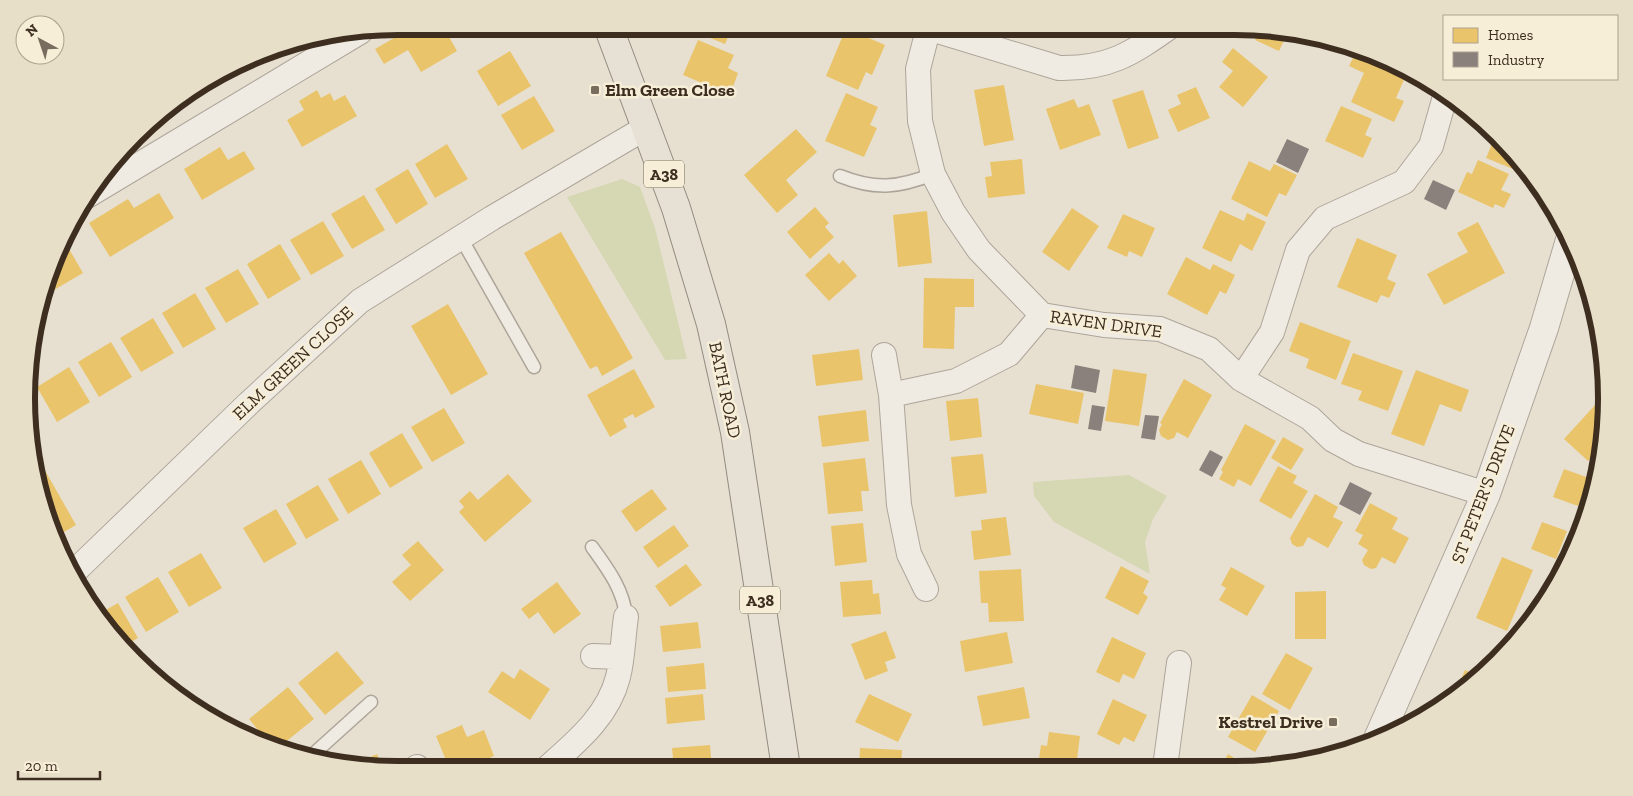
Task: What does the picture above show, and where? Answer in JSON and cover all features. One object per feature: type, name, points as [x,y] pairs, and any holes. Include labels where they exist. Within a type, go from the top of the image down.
[{"type":"main road","name":"BATH ROAD","points":[[611,35],[676,208],[717,351],[735,432],[785,761]]},
{"type":"street","name":"RAVEN DRIVE","points":[[926,35],[918,69],[920,121],[933,174],[953,212],[979,250],[1042,315],[1104,325],[1160,329],[1209,349],[1241,378],[1310,418],[1333,440],[1358,454],[1486,494]]},
{"type":"street","points":[[953,35],[1058,68],[1078,68],[1111,63],[1156,35]]},
{"type":"street","points":[[103,186],[350,38]]},
{"type":"street","points":[[1241,378],[1272,332],[1298,250],[1325,218],[1404,182],[1432,146],[1444,101]]},
{"type":"street","name":"ELM GREEN CLOSE","points":[[78,568],[249,403],[360,301],[461,238],[647,127]]},
{"type":"street","name":"ST PETER'S DRIVE","points":[[1383,729],[1486,494],[1544,328],[1567,251]]},
{"type":"street","points":[[891,395],[956,381],[1009,354],[1042,315]]},
{"type":"street","points":[[884,356],[891,395],[899,505],[909,554],[926,589]]},
{"type":"street","points":[[555,761],[578,741],[606,707],[618,676],[626,616]]},
{"type":"street","points":[[592,656],[621,657]]},
{"type":"street","points":[[1166,761],[1179,663]]},
{"type":"lane","points":[[840,176],[856,182],[882,186],[908,184],[933,174]]},
{"type":"lane","points":[[461,238],[534,367]]},
{"type":"lane","points":[[592,547],[614,581],[625,605],[626,616]]},
{"type":"lane","points":[[317,752],[371,702]]},
{"type":"green space","points":[[622,179],[640,187],[655,228],[687,359],[665,360],[567,197]]},
{"type":"green space","points":[[1129,475],[1167,496],[1153,519],[1145,542],[1150,574],[1054,522],[1034,496],[1033,482]]},
{"type":"building: Homes","points":[[399,35],[448,35],[457,51],[421,72],[408,50],[384,64],[375,49]]},
{"type":"building: Homes","points":[[703,35],[729,35],[725,44]]},
{"type":"building: Homes","points":[[843,35],[862,35],[885,45],[872,75],[866,72],[858,90],[826,76]]},
{"type":"building: Homes","points":[[1257,36],[1285,38],[1279,51],[1255,40]]},
{"type":"building: Homes","points":[[698,40],[734,55],[728,68],[738,73],[730,95],[683,75]]},
{"type":"building: Homes","points":[[1233,48],[1268,77],[1243,107],[1219,87],[1233,71],[1222,62]]},
{"type":"building: Homes","points":[[510,51],[531,86],[498,106],[477,71]]},
{"type":"building: Homes","points":[[1354,55],[1405,77],[1396,98],[1404,101],[1394,122],[1351,102],[1364,73],[1349,66]]},
{"type":"building: Homes","points":[[1004,85],[1014,140],[984,146],[974,90]]},
{"type":"building: Homes","points":[[1196,87],[1210,118],[1178,132],[1168,110],[1181,104],[1177,95]]},
{"type":"building: Homes","points":[[317,90],[321,98],[330,93],[334,101],[345,95],[357,116],[302,147],[287,120],[304,110],[299,101]]},
{"type":"building: Homes","points":[[1143,90],[1159,138],[1128,149],[1112,100]]},
{"type":"building: Homes","points":[[846,93],[878,107],[870,125],[877,128],[864,157],[825,141]]},
{"type":"building: Homes","points":[[534,96],[555,131],[522,150],[501,115]]},
{"type":"building: Homes","points":[[1074,99],[1078,108],[1089,104],[1101,135],[1060,150],[1046,109]]},
{"type":"building: Homes","points":[[1341,106],[1372,119],[1365,135],[1372,138],[1363,158],[1325,141]]},
{"type":"building: Homes","points":[[796,129],[817,152],[786,180],[798,195],[777,213],[744,175]]},
{"type":"building: Homes","points":[[1493,142],[1514,166],[1513,169],[1486,158]]},
{"type":"building: Homes","points":[[447,144],[468,179],[435,198],[415,164]]},
{"type":"building: Homes","points":[[220,147],[228,160],[244,151],[255,169],[202,200],[184,169]]},
{"type":"building: Homes","points":[[1022,159],[1025,194],[988,198],[985,177],[992,176],[990,162]]},
{"type":"building: Homes","points":[[1478,160],[1509,174],[1501,190],[1511,194],[1504,208],[1495,204],[1493,208],[1458,192],[1467,172],[1472,174]]},
{"type":"building: Homes","points":[[1249,161],[1270,171],[1274,164],[1297,175],[1286,196],[1279,193],[1267,217],[1231,199]]},
{"type":"building: Homes","points":[[408,169],[428,204],[396,224],[375,189]]},
{"type":"building: Homes","points":[[159,193],[174,218],[110,257],[89,223],[128,199],[134,208]]},
{"type":"building: Homes","points":[[364,195],[385,230],[352,249],[331,214]]},
{"type":"building: Homes","points":[[815,207],[829,223],[825,227],[834,237],[810,259],[787,232]]},
{"type":"building: Homes","points":[[1072,208],[1099,226],[1069,271],[1042,252]]},
{"type":"building: Homes","points":[[1220,210],[1244,221],[1247,213],[1266,222],[1252,251],[1240,244],[1231,262],[1202,248]]},
{"type":"building: Homes","points":[[927,211],[932,263],[898,267],[893,215]]},
{"type":"building: Homes","points":[[1123,214],[1155,228],[1142,257],[1129,251],[1127,257],[1107,248]]},
{"type":"building: Homes","points":[[323,221],[344,256],[311,275],[290,240]]},
{"type":"building: Homes","points":[[1478,222],[1505,273],[1444,305],[1427,274],[1468,252],[1457,233]]},
{"type":"building: Homes","points":[[561,232],[633,358],[602,376],[597,366],[590,369],[524,253]]},
{"type":"building: Homes","points":[[1357,238],[1397,255],[1387,279],[1396,283],[1389,298],[1381,295],[1377,303],[1337,287]]},
{"type":"building: Homes","points":[[280,244],[301,279],[268,299],[247,264]]},
{"type":"building: Homes","points":[[68,247],[83,273],[51,292]]},
{"type":"building: Homes","points":[[829,253],[839,264],[843,260],[857,276],[829,301],[805,275]]},
{"type":"building: Homes","points":[[1186,257],[1210,270],[1213,264],[1235,275],[1226,294],[1220,291],[1207,315],[1167,294]]},
{"type":"building: Homes","points":[[238,269],[259,304],[226,323],[205,288]]},
{"type":"building: Homes","points":[[924,278],[974,279],[974,307],[955,307],[954,349],[923,348]]},
{"type":"building: Homes","points":[[195,293],[216,329],[183,348],[162,313]]},
{"type":"building: Homes","points":[[448,304],[488,374],[451,395],[411,326]]},
{"type":"building: Homes","points":[[153,318],[174,353],[141,372],[120,338]]},
{"type":"building: Homes","points":[[1300,322],[1351,341],[1336,380],[1306,368],[1309,359],[1289,351]]},
{"type":"building: Homes","points":[[111,342],[132,377],[99,397],[78,362]]},
{"type":"building: Homes","points":[[859,349],[863,380],[816,386],[812,355]]},
{"type":"building: Homes","points":[[1353,353],[1403,371],[1388,411],[1358,400],[1362,391],[1341,384]]},
{"type":"building: Homes","points":[[69,367],[90,402],[57,422],[37,387]]},
{"type":"building: Homes","points":[[634,369],[655,407],[635,418],[633,414],[623,419],[627,427],[610,437],[587,395]]},
{"type":"building: Homes","points":[[1113,369],[1147,374],[1139,426],[1105,421]]},
{"type":"building: Homes","points":[[1416,370],[1469,390],[1461,412],[1440,404],[1424,446],[1391,434]]},
{"type":"building: Homes","points":[[1184,379],[1212,395],[1188,438],[1177,432],[1174,438],[1168,440],[1161,436],[1159,430],[1162,424],[1160,423]]},
{"type":"building: Homes","points":[[1036,384],[1084,393],[1078,424],[1029,414]]},
{"type":"building: Homes","points":[[978,398],[982,437],[950,441],[946,401]]},
{"type":"building: Homes","points":[[1595,405],[1598,408],[1595,445],[1593,455],[1588,461],[1564,439]]},
{"type":"building: Homes","points":[[444,408],[465,443],[432,462],[411,427]]},
{"type":"building: Homes","points":[[866,410],[869,441],[822,447],[818,416]]},
{"type":"building: Homes","points":[[1245,424],[1276,441],[1251,486],[1238,479],[1234,487],[1219,479],[1223,472],[1221,470]]},
{"type":"building: Homes","points":[[402,433],[423,468],[390,488],[369,453]]},
{"type":"building: Homes","points":[[1283,437],[1304,449],[1291,470],[1271,458]]},
{"type":"building: Homes","points":[[983,454],[987,493],[955,497],[951,457]]},
{"type":"building: Homes","points":[[865,458],[869,491],[861,491],[863,511],[828,514],[823,463]]},
{"type":"building: Homes","points":[[361,460],[381,494],[348,514],[328,479]]},
{"type":"building: Homes","points":[[41,464],[76,525],[62,533],[47,492]]},
{"type":"building: Homes","points":[[1278,466],[1297,476],[1293,483],[1308,491],[1291,519],[1259,501]]},
{"type":"building: Homes","points":[[1564,469],[1589,478],[1578,506],[1553,497]]},
{"type":"building: Homes","points":[[508,474],[532,501],[485,542],[459,512],[464,507],[459,501],[470,491],[478,500]]},
{"type":"building: Homes","points":[[318,485],[339,520],[306,539],[286,504]]},
{"type":"building: Homes","points":[[652,489],[667,509],[636,532],[621,511]]},
{"type":"building: Homes","points":[[1315,494],[1338,507],[1333,517],[1343,522],[1328,548],[1308,537],[1303,546],[1297,547],[1292,544],[1290,538]]},
{"type":"building: Homes","points":[[1370,503],[1398,518],[1392,529],[1409,538],[1395,564],[1382,557],[1376,568],[1371,569],[1364,565],[1362,560],[1368,550],[1358,544],[1363,535],[1355,531]]},
{"type":"building: Homes","points":[[276,509],[297,544],[264,563],[243,528]]},
{"type":"building: Homes","points":[[1006,517],[1011,555],[974,560],[971,531],[982,530],[981,520]]},
{"type":"building: Homes","points":[[1542,522],[1567,531],[1556,559],[1531,549]]},
{"type":"building: Homes","points":[[863,523],[867,562],[835,566],[831,526]]},
{"type":"building: Homes","points":[[674,525],[689,546],[658,568],[643,547]]},
{"type":"building: Homes","points":[[418,541],[444,570],[410,601],[392,582],[411,565],[402,555]]},
{"type":"building: Homes","points":[[201,553],[222,588],[189,607],[168,572]]},
{"type":"building: Homes","points":[[1502,557],[1533,570],[1507,631],[1476,618]]},
{"type":"building: Homes","points":[[686,564],[702,585],[670,607],[655,586]]},
{"type":"building: Homes","points":[[1121,566],[1149,581],[1143,593],[1148,597],[1138,615],[1105,598]]},
{"type":"building: Homes","points":[[1231,567],[1265,586],[1247,616],[1219,600],[1226,588],[1221,585]]},
{"type":"building: Homes","points":[[1021,569],[1024,621],[989,622],[988,603],[981,603],[979,571]]},
{"type":"building: Homes","points":[[158,577],[179,612],[146,632],[125,597]]},
{"type":"building: Homes","points":[[872,580],[873,594],[879,593],[881,614],[843,617],[840,582]]},
{"type":"building: Homes","points":[[557,582],[581,614],[554,634],[538,612],[529,619],[521,609]]},
{"type":"building: Homes","points":[[1326,591],[1326,639],[1295,639],[1295,592]]},
{"type":"building: Homes","points":[[118,603],[138,638],[130,643],[104,611]]},
{"type":"building: Homes","points":[[698,622],[701,648],[663,652],[660,626]]},
{"type":"building: Homes","points":[[886,631],[896,658],[885,662],[888,671],[865,680],[851,644]]},
{"type":"building: Homes","points":[[1007,632],[1013,663],[965,672],[960,641]]},
{"type":"building: Homes","points":[[1112,637],[1146,653],[1134,679],[1123,674],[1119,683],[1096,672]]},
{"type":"building: Homes","points":[[337,651],[364,683],[325,715],[298,683]]},
{"type":"building: Homes","points":[[1286,653],[1313,668],[1290,710],[1262,694]]},
{"type":"building: Homes","points":[[704,663],[706,689],[668,692],[666,667]]},
{"type":"building: Homes","points":[[520,669],[550,689],[530,720],[488,692],[502,671],[514,679]]},
{"type":"building: Homes","points":[[1465,670],[1472,673],[1459,683]]},
{"type":"building: Homes","points":[[288,687],[314,719],[284,743],[261,734],[249,719]]},
{"type":"building: Homes","points":[[1024,687],[1030,718],[983,726],[977,696]]},
{"type":"building: Homes","points":[[703,694],[705,720],[667,724],[665,698]]},
{"type":"building: Homes","points":[[869,694],[912,714],[898,742],[855,722]]},
{"type":"building: Homes","points":[[1252,695],[1279,711],[1255,752],[1228,737]]},
{"type":"building: Homes","points":[[1113,699],[1147,715],[1134,742],[1124,737],[1119,745],[1097,734]]},
{"type":"building: Homes","points":[[462,725],[467,737],[484,730],[494,756],[483,761],[446,761],[436,736]]},
{"type":"building: Homes","points":[[1049,732],[1080,736],[1077,761],[1039,761],[1041,745],[1047,746]]},
{"type":"building: Homes","points":[[710,745],[711,761],[673,761],[672,748]]},
{"type":"building: Homes","points":[[860,748],[902,750],[901,761],[859,761]]},
{"type":"building: Homes","points":[[377,754],[380,760],[374,760],[365,759]]},
{"type":"building: Homes","points":[[1228,754],[1239,761],[1235,761],[1224,761]]},
{"type":"building: Industry","points":[[1287,139],[1309,149],[1298,173],[1276,162]]},
{"type":"building: Industry","points":[[1433,180],[1455,190],[1446,210],[1424,199]]},
{"type":"building: Industry","points":[[1075,365],[1100,370],[1096,393],[1071,388]]},
{"type":"building: Industry","points":[[1092,405],[1105,407],[1101,431],[1088,429]]},
{"type":"building: Industry","points":[[1145,415],[1159,416],[1155,440],[1141,438]]},
{"type":"building: Industry","points":[[1210,450],[1223,457],[1212,477],[1199,470]]},
{"type":"building: Industry","points":[[1350,482],[1372,493],[1360,515],[1339,504]]},
{"type":"place","name":"Elm Green Close","points":[[595,90]]},
{"type":"place","name":"Kestrel Drive","points":[[1333,722]]}]
